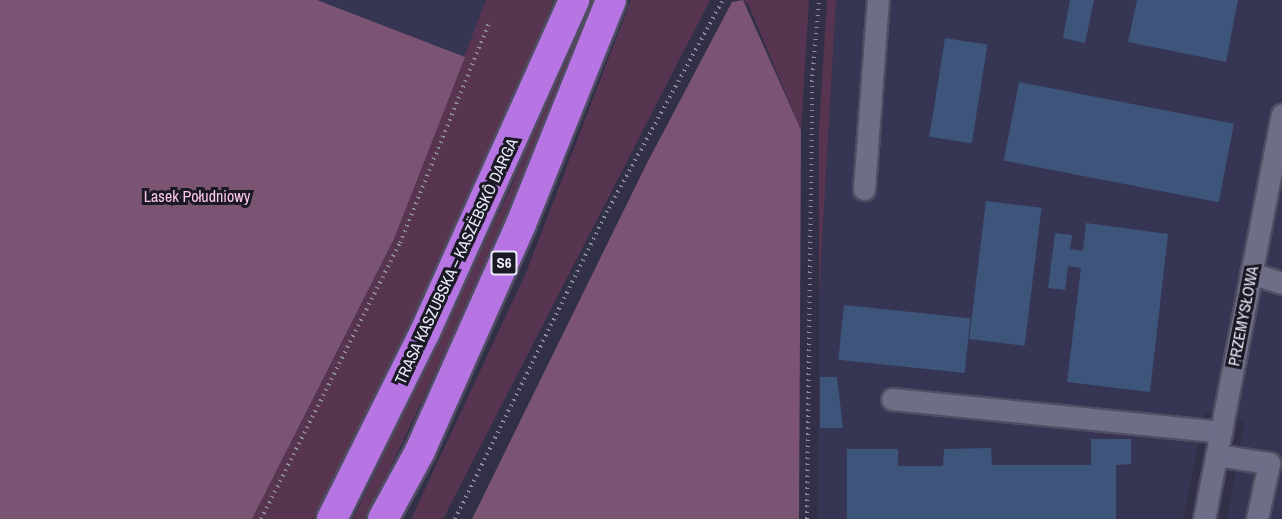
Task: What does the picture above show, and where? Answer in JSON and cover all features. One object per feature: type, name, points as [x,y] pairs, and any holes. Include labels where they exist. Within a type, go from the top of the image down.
[{"type":"highway","name":"TRASA KASZUBSKA – KASZËBSKÔ DARGA","points":[[332,519],[425,332],[574,0]]},
{"type":"highway","name":"S6","points":[[383,519],[420,451],[516,235],[611,0]]},
{"type":"street","points":[[864,189],[878,0]]},
{"type":"street","name":"PRZEMYSŁOWA","points":[[1204,519],[1282,114]]},
{"type":"street","points":[[1251,273],[1282,283]]},
{"type":"street","points":[[892,399],[1221,432]]},
{"type":"street","points":[[1216,455],[1269,463],[1257,519]]},
{"type":"path","points":[[455,519],[609,207],[723,0]]},
{"type":"path","points":[[807,519],[812,82],[819,0]]},
{"type":"path","points":[[261,519],[400,243],[490,20]]},
{"type":"shaded area","points":[[317,0],[486,0],[465,57]]},
{"type":"shaded area","points":[[486,0],[554,0],[431,296],[322,519],[252,519],[394,239]]},
{"type":"shaded area","points":[[586,0],[598,0],[487,264],[366,519],[353,519],[510,189]]},
{"type":"shaded area","points":[[631,0],[710,0],[443,519],[411,519],[526,273]]},
{"type":"shaded area","points":[[743,0],[809,0],[801,130],[749,6]]},
{"type":"shaded area","points":[[827,0],[836,0],[819,296],[819,128]]},
{"type":"shaded area","points":[[836,0],[1282,0],[1282,519],[1227,519],[1245,422],[1204,413],[1183,519],[818,519],[819,296]]},
{"type":"green space","name":"Lasek Południowy","points":[[0,0],[317,0],[465,57],[394,239],[252,519],[0,519]]},
{"type":"green space","points":[[743,0],[801,130],[799,519],[472,519],[646,165],[732,2]]},
{"type":"building","points":[[1070,0],[1094,0],[1085,43],[1063,38]]},
{"type":"building","points":[[1137,0],[1238,0],[1226,62],[1128,42]]},
{"type":"building","points":[[945,38],[987,45],[972,143],[929,137]]},
{"type":"building","points":[[1019,82],[1234,124],[1219,202],[1004,161]]},
{"type":"building","points":[[986,201],[1042,208],[1025,346],[969,339]]},
{"type":"building","points":[[1086,223],[1168,234],[1150,392],[1067,382],[1081,268],[1068,266],[1065,290],[1048,288],[1055,233],[1072,235],[1070,249],[1083,251]]},
{"type":"building","points":[[844,305],[970,318],[965,373],[838,360]]},
{"type":"building","points":[[820,377],[837,377],[843,428],[820,428]]},
{"type":"building","points":[[1091,439],[1131,439],[1131,464],[1116,465],[1116,519],[847,519],[847,449],[898,449],[898,466],[943,466],[944,449],[991,448],[992,465],[1091,465]]}]
